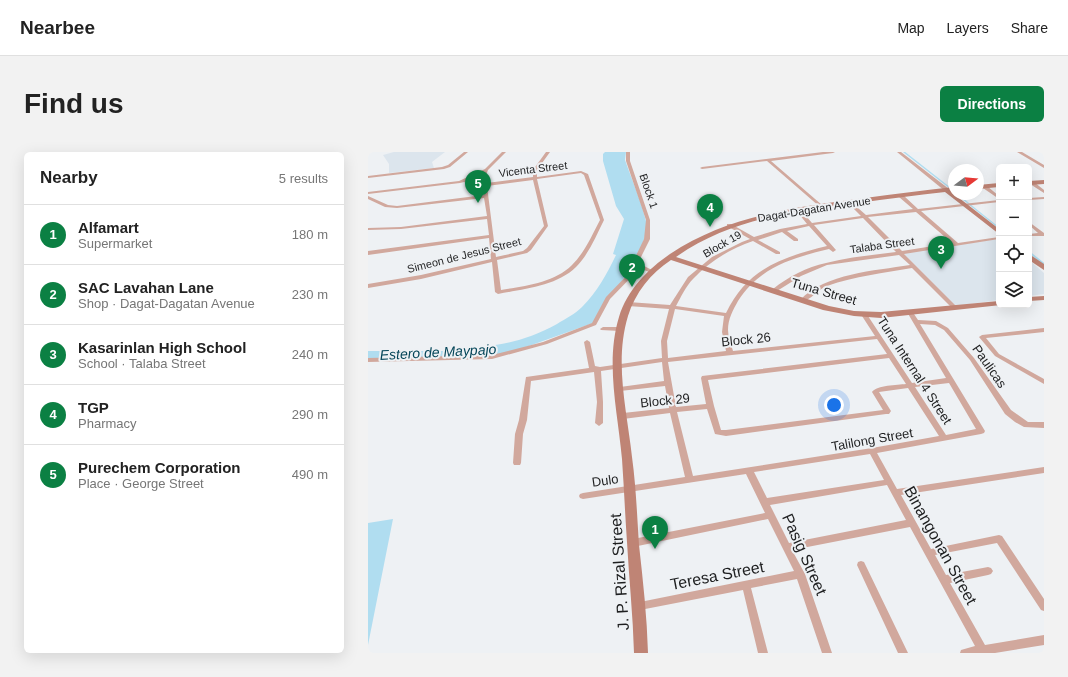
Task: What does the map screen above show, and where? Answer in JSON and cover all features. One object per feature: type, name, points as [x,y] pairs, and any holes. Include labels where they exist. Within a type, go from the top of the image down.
[{"type":"street","points":[[368,177],[443,168],[449,166],[466,152]]},
{"type":"street","points":[[368,193],[460,182],[486,170],[504,152]]},
{"type":"street","points":[[535,178],[536,166],[548,152]]},
{"type":"street","name":"Block 1","points":[[628,152],[628,161],[648,220],[646,239],[635,262],[638,267]]},
{"type":"street","points":[[702,168],[782,158],[800,154],[833,152]]},
{"type":"street","points":[[899,152],[948,189]]},
{"type":"street","points":[[1019,152],[1044,167]]},
{"type":"street","points":[[777,153],[782,158]]},
{"type":"street","points":[[768,160],[820,206]]},
{"type":"street","points":[[486,170],[485,185],[493,260]]},
{"type":"street","name":"Vicenta Street","points":[[460,182],[474,182],[485,185],[583,172],[588,176],[602,220],[587,250],[572,268],[557,277],[535,285],[498,292],[493,260]]},
{"type":"street","name":"Simeon de Jesus Street","points":[[368,286],[421,277],[525,252],[529,249],[546,226],[535,178]]},
{"type":"street","points":[[1032,183],[1044,182]]},
{"type":"street","points":[[1032,184],[1044,192]]},
{"type":"street","points":[[984,187],[996,185]]},
{"type":"street","points":[[984,189],[996,198]]},
{"type":"street","name":"Dagat-Dagatan Avenue","points":[[630,489],[617,365],[620,329],[628,304],[651,271],[670,256],[692,243],[729,225],[797,209],[948,190]]},
{"type":"street","points":[[368,197],[387,206],[397,207],[486,196]]},
{"type":"street","points":[[901,196],[956,244]]},
{"type":"street","points":[[1032,199],[1044,198]]},
{"type":"street","points":[[960,200],[996,230]]},
{"type":"street","name":"Block 19","points":[[671,308],[687,282],[702,267],[724,252],[751,239],[782,230],[811,224],[996,200]]},
{"type":"street","points":[[850,202],[955,308]]},
{"type":"street","points":[[730,353],[725,329],[727,315],[740,292],[748,282],[759,273],[797,255],[832,249],[797,209]]},
{"type":"street","points":[[368,230],[401,228],[488,216]]},
{"type":"street","points":[[729,225],[751,239],[778,253]]},
{"type":"street","points":[[1032,225],[1043,234]]},
{"type":"street","points":[[782,230],[796,240]]},
{"type":"street","points":[[1032,235],[1043,234]]},
{"type":"street","points":[[368,254],[491,236]]},
{"type":"street","name":"Talaba Street","points":[[775,290],[788,279],[809,269],[843,260],[996,238]]},
{"type":"street","name":"Tuna Street","points":[[670,256],[803,300],[836,310],[865,316],[955,308],[996,302]]},
{"type":"street","points":[[1032,258],[1044,268]]},
{"type":"street","points":[[803,300],[822,286],[845,278],[914,266]]},
{"type":"street","points":[[368,360],[492,357],[545,343],[594,324],[608,298],[638,267],[651,271]]},
{"type":"street","points":[[1032,299],[1044,298]]},
{"type":"street","points":[[628,304],[685,308],[701,312],[727,315]]},
{"type":"street","points":[[671,308],[664,343],[665,360],[668,383],[690,480]]},
{"type":"street","name":"Talilong Street","points":[[630,489],[749,471],[981,432],[919,321],[910,312]]},
{"type":"street","name":"Tuna Internal 4 Street","points":[[865,316],[944,438]]},
{"type":"street","name":"Paulicas","points":[[919,321],[936,323],[946,329],[972,359],[1008,412],[1027,425],[1044,426]]},
{"type":"street","points":[[603,329],[620,329]]},
{"type":"street","points":[[1044,330],[982,337],[997,355],[1037,376],[1044,382]]},
{"type":"street","name":"Block 26","points":[[517,463],[519,434],[523,420],[528,379],[617,365],[879,337]]},
{"type":"street","points":[[587,342],[600,402],[599,423]]},
{"type":"street","points":[[891,356],[704,378],[710,406],[718,432],[726,433],[886,412],[887,411],[875,392],[951,380]]},
{"type":"street","points":[[620,389],[668,383]]},
{"type":"street","name":"Block 29","points":[[623,416],[710,406]]},
{"type":"street","name":"Binangonan Street","points":[[872,451],[983,651]]},
{"type":"street","points":[[895,493],[1044,470]]},
{"type":"street","name":"Pasig Street","points":[[749,471],[800,574],[827,653]]},
{"type":"street","points":[[765,502],[888,482]]},
{"type":"street","name":"Dulo","points":[[583,496],[630,489]]},
{"type":"street","name":"J. P. Rizal Street","points":[[630,489],[633,543],[640,606],[641,653]]},
{"type":"street","points":[[633,543],[771,515]]},
{"type":"street","points":[[787,547],[912,523]]},
{"type":"street","points":[[928,553],[999,539],[1044,607]]},
{"type":"street","points":[[862,565],[903,653]]},
{"type":"street","points":[[943,580],[988,571]]},
{"type":"street","name":"Teresa Street","points":[[640,606],[800,574]]},
{"type":"street","points":[[746,585],[763,653]]},
{"type":"street","points":[[965,653],[1044,640]]},
{"type":"shaded area","points":[[394,152],[445,152],[432,162],[434,168],[389,173],[389,164],[383,155]]},
{"type":"shaded area","points":[[996,239],[996,300],[955,306],[902,252]]},
{"type":"shaded area","points":[[1032,263],[1044,273],[1044,294],[1032,296]]},
{"type":"water","name":"Estero de Maypajo","points":[[605,152],[626,152],[625,160],[644,213],[646,231],[643,243],[630,269],[599,314],[596,322],[504,355],[368,359],[368,351],[445,351],[447,349],[504,344],[543,331],[579,310],[597,289],[613,262],[616,255],[613,254],[624,219],[616,206],[603,161],[603,154]]},
{"type":"water","points":[[393,519],[368,645],[368,523]]},
{"type":"waterway","points":[[904,152],[948,186]]},
{"type":"waterway","points":[[964,200],[968,203]]},
{"type":"waterway","points":[[969,204],[996,226]]},
{"type":"waterway","points":[[1032,254],[1044,264]]},
{"type":"place","name":"Purechem Corporation","points":[[478,203]]},
{"type":"place","name":"TGP","points":[[710,227]]},
{"type":"place","name":"Kasarinlan High School","points":[[941,269]]},
{"type":"place","name":"SAC Lavahan Lane","points":[[632,287]]},
{"type":"place","name":"Alfamart","points":[[655,549]]}]
